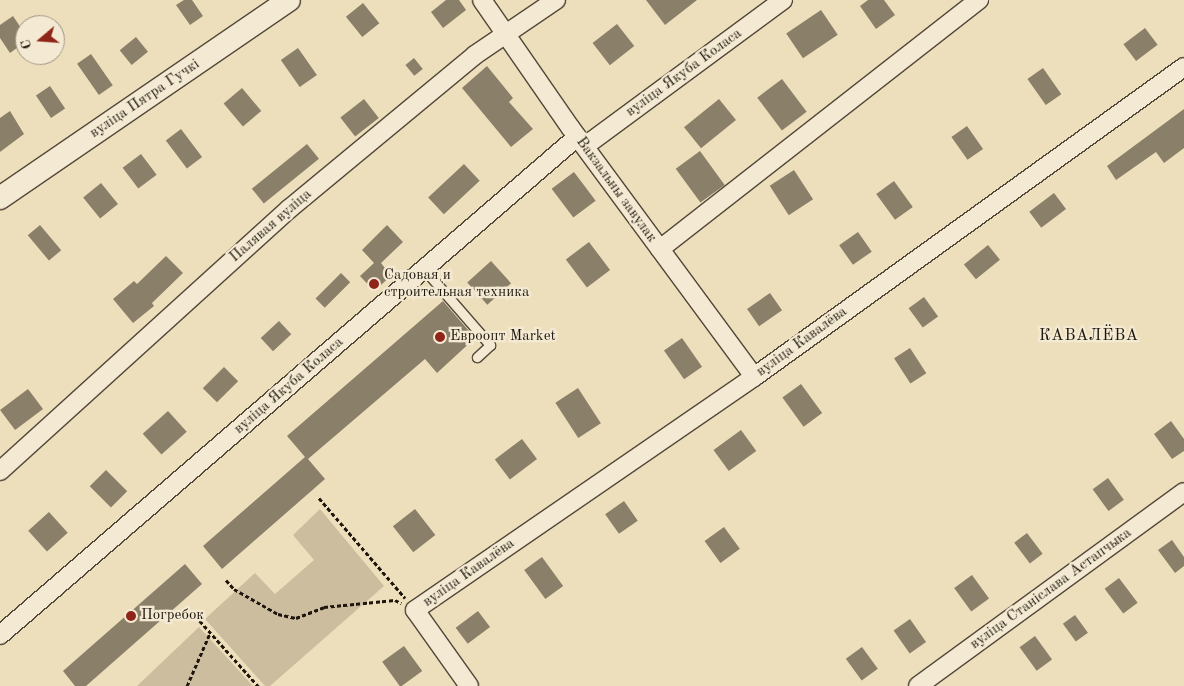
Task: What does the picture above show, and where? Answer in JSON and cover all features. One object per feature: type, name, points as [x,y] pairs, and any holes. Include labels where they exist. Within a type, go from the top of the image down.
[{"type":"street","name":"вуліца Пятра Гучкі","points":[[0,198],[289,0]]},
{"type":"street","name":"Вакзальны завулак","points":[[482,0],[581,141],[754,377]]},
{"type":"street","name":"Палявая вуліца","points":[[0,471],[289,209],[475,55],[494,41],[506,36],[556,0]]},
{"type":"street","name":"вуліца Якуба Коласа","points":[[0,635],[424,269],[581,141],[783,0]]},
{"type":"street","points":[[660,249],[980,0]]},
{"type":"street","name":"вуліца Кавалёва","points":[[415,610],[754,377],[1184,67]]},
{"type":"street","name":"вуліца Станіслава Астапчыка","points":[[918,686],[1184,492]]},
{"type":"street","points":[[415,610],[469,686]]},
{"type":"lane","points":[[424,269],[490,345],[477,358]]},
{"type":"path","points":[[319,498],[415,610]]},
{"type":"path","points":[[226,580],[234,588],[278,614],[296,618],[324,607],[395,600],[415,610]]},
{"type":"path","points":[[191,612],[258,686]]},
{"type":"path","points":[[187,686],[210,633]]},
{"type":"shaded area","points":[[320,509],[384,586],[270,686],[265,686],[205,619],[255,573],[275,594],[314,560],[293,535]]},
{"type":"shaded area","points":[[199,627],[253,686],[137,686]]},
{"type":"building","points":[[184,0],[192,0],[203,16],[190,25],[176,5]]},
{"type":"building","points":[[446,0],[459,0],[466,10],[443,28],[431,12]]},
{"type":"building","points":[[646,0],[697,0],[665,25]]},
{"type":"building","points":[[868,0],[884,0],[895,15],[876,29],[860,6]]},
{"type":"building","points":[[363,3],[379,23],[362,37],[346,17]]},
{"type":"building","points":[[821,10],[838,35],[803,58],[786,33]]},
{"type":"building","points":[[13,16],[15,19],[15,49],[10,53],[0,38],[0,25]]},
{"type":"building","points":[[617,24],[634,46],[610,65],[593,43]]},
{"type":"building","points":[[1145,28],[1158,45],[1136,61],[1123,44]]},
{"type":"building","points":[[136,37],[148,52],[132,65],[120,50]]},
{"type":"building","points":[[298,48],[317,75],[300,87],[281,60]]},
{"type":"building","points":[[91,54],[113,85],[99,95],[77,64]]},
{"type":"building","points":[[414,58],[423,69],[414,76],[405,65]]},
{"type":"building","points":[[487,66],[513,98],[509,102],[533,129],[511,147],[462,88]]},
{"type":"building","points":[[1043,68],[1061,94],[1046,105],[1027,79]]},
{"type":"building","points":[[782,79],[807,112],[782,130],[757,98]]},
{"type":"building","points":[[50,86],[65,108],[51,118],[36,96]]},
{"type":"building","points":[[242,88],[261,111],[243,126],[224,103]]},
{"type":"building","points":[[364,99],[379,118],[355,136],[340,117]]},
{"type":"building","points":[[719,99],[736,120],[701,148],[684,127]]},
{"type":"building","points":[[1184,109],[1184,148],[1164,163],[1156,152],[1116,180],[1107,166]]},
{"type":"building","points":[[10,111],[24,134],[0,152],[0,118]]},
{"type":"building","points":[[967,126],[983,149],[967,160],[951,137]]},
{"type":"building","points":[[181,129],[202,157],[187,168],[166,140]]},
{"type":"building","points":[[307,144],[319,159],[264,203],[252,189]]},
{"type":"building","points":[[700,151],[725,185],[700,203],[676,169]]},
{"type":"building","points":[[141,154],[157,175],[138,189],[123,168]]},
{"type":"building","points":[[464,164],[480,181],[444,214],[428,197]]},
{"type":"building","points":[[794,170],[813,199],[789,215],[770,186]]},
{"type":"building","points":[[574,172],[596,201],[573,218],[552,189]]},
{"type":"building","points":[[894,181],[913,207],[895,220],[876,194]]},
{"type":"building","points":[[101,183],[118,204],[100,218],[83,197]]},
{"type":"building","points":[[1054,193],[1066,209],[1041,228],[1029,212]]},
{"type":"building","points":[[40,225],[61,250],[49,261],[28,235]]},
{"type":"building","points":[[387,225],[403,242],[381,263],[391,276],[374,291],[360,276],[374,263],[362,250]]},
{"type":"building","points":[[858,232],[872,252],[853,265],[839,245]]},
{"type":"building","points":[[589,242],[610,270],[587,287],[566,259]]},
{"type":"building","points":[[988,245],[1000,260],[976,279],[964,265]]},
{"type":"building","points":[[166,256],[183,273],[152,303],[154,306],[133,323],[113,299],[134,281],[137,284]]},
{"type":"building","points":[[491,261],[511,283],[487,305],[467,282]]},
{"type":"building","points":[[341,273],[350,282],[325,308],[316,298]]},
{"type":"building","points":[[770,293],[782,310],[759,326],[747,309]]},
{"type":"building","points":[[924,297],[938,316],[923,328],[909,308]]},
{"type":"building","points":[[443,301],[475,338],[437,373],[425,359],[308,459],[325,479],[222,569],[203,546],[305,457],[287,436]]},
{"type":"building","points":[[279,321],[291,334],[273,351],[261,338]]},
{"type":"building","points":[[682,338],[702,367],[684,379],[664,351]]},
{"type":"building","points":[[910,348],[926,373],[910,384],[894,358]]},
{"type":"building","points":[[224,367],[238,381],[217,402],[203,388]]},
{"type":"building","points":[[801,384],[822,413],[804,427],[782,398]]},
{"type":"building","points":[[578,388],[601,423],[578,438],[555,403]]},
{"type":"building","points":[[28,389],[43,409],[15,430],[0,410]]},
{"type":"building","points":[[168,411],[187,432],[161,455],[143,434]]},
{"type":"building","points":[[1171,421],[1184,439],[1184,451],[1172,459],[1154,434]]},
{"type":"building","points":[[741,430],[756,451],[729,471],[713,450]]},
{"type":"building","points":[[522,439],[537,459],[510,479],[495,459]]},
{"type":"building","points":[[106,470],[127,491],[111,507],[90,486]]},
{"type":"building","points":[[1108,478],[1124,500],[1108,511],[1093,489]]},
{"type":"building","points":[[624,501],[638,521],[619,534],[605,514]]},
{"type":"building","points":[[415,509],[435,535],[413,552],[393,526]]},
{"type":"building","points":[[49,512],[68,533],[47,552],[28,531]]},
{"type":"building","points":[[724,527],[740,549],[720,563],[705,541]]},
{"type":"building","points":[[1027,533],[1043,554],[1030,563],[1014,543]]},
{"type":"building","points":[[1172,540],[1184,557],[1184,566],[1175,573],[1158,550]]},
{"type":"building","points":[[542,557],[563,586],[545,599],[524,570]]},
{"type":"building","points":[[185,564],[202,584],[86,686],[75,686],[63,671]]},
{"type":"building","points":[[972,575],[989,598],[971,611],[954,588]]},
{"type":"building","points":[[1119,578],[1138,603],[1123,614],[1105,589]]},
{"type":"building","points":[[478,611],[490,627],[468,644],[456,628]]},
{"type":"building","points":[[1075,615],[1088,633],[1076,642],[1063,624]]},
{"type":"building","points":[[910,619],[926,642],[910,653],[894,630]]},
{"type":"building","points":[[1035,636],[1052,659],[1037,671],[1020,647]]},
{"type":"building","points":[[404,646],[422,671],[400,686],[382,662]]},
{"type":"building","points":[[862,647],[878,669],[862,681],[846,659]]},
{"type":"place","name":"Садовая и строительная техника","points":[[374,284]]},
{"type":"place","name":"Евроопт Market","points":[[440,337]]},
{"type":"place","name":"Погребок","points":[[131,616]]},
{"type":"district","name":"КАВАЛЁВА","points":[[1089,336]]}]
